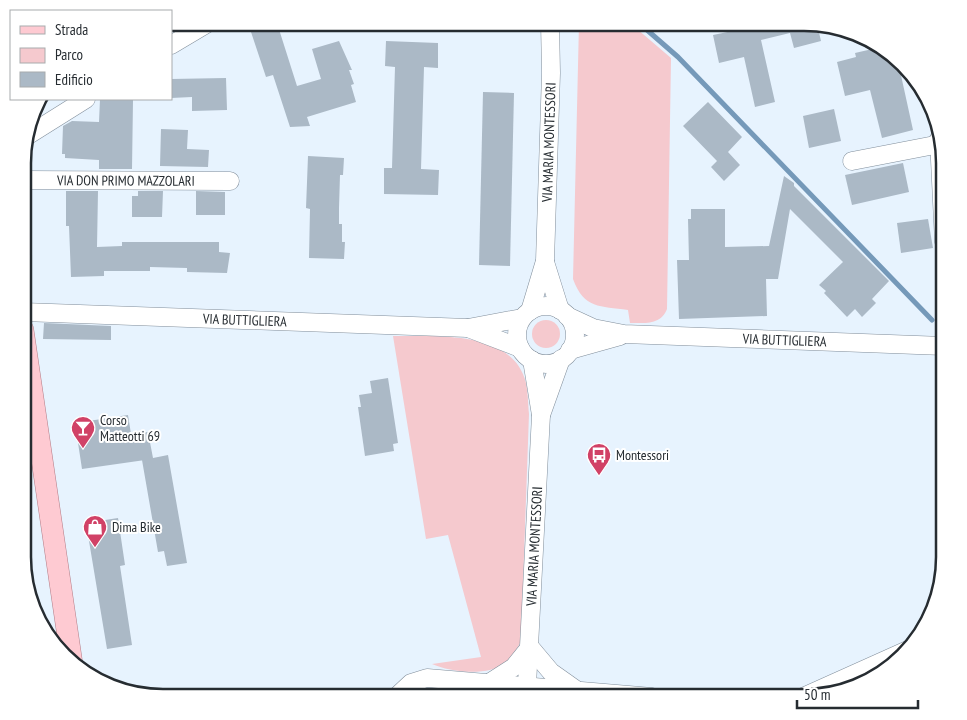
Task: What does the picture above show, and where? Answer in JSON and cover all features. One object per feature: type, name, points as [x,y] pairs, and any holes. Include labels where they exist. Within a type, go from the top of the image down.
[{"type":"main road","points":[[32,388],[70,650]]},
{"type":"street","points":[[172,44],[193,31]]},
{"type":"street","name":"VIA MARIA MONTESSORI","points":[[526,315],[545,261],[550,32]]},
{"type":"street","points":[[36,131],[84,100]]},
{"type":"street","points":[[852,161],[934,144]]},
{"type":"street","name":"VIA DON PRIMO MAZZOLARI","points":[[31,180],[230,181]]},
{"type":"street","name":"VIA MARIA MONTESSORI","points":[[545,261],[563,313]]},
{"type":"street","points":[[544,306],[563,313],[574,332],[566,355],[547,364],[526,354],[517,333],[526,315],[544,306]]},
{"type":"street","name":"VIA BUTTIGLIERA","points":[[31,312],[468,328],[526,315]]},
{"type":"street","name":"VIA BUTTIGLIERA","points":[[563,313],[593,328],[624,334],[935,346]]},
{"type":"street","name":"VIA BUTTIGLIERA","points":[[468,328],[526,354]]},
{"type":"street","name":"VIA BUTTIGLIERA","points":[[566,355],[624,334]]},
{"type":"street","name":"VIA MARIA MONTESSORI","points":[[526,354],[541,415],[527,685]]},
{"type":"street","name":"VIA MARIA MONTESSORI","points":[[541,415],[566,355]]},
{"type":"street","points":[[489,683],[514,667],[530,646],[550,672],[575,689]]},
{"type":"street","points":[[829,686],[886,660]]},
{"type":"street","points":[[405,688],[411,683],[427,678],[558,689]]},
{"type":"green space","points":[[579,32],[640,32],[671,58],[667,309],[661,318],[652,322],[630,323],[628,310],[601,306],[588,301],[577,289],[573,279]]},
{"type":"green space","points":[[546,320],[556,324],[560,334],[556,344],[546,348],[536,344],[532,334],[536,324]]},
{"type":"green space","points":[[393,336],[450,337],[489,345],[506,353],[518,366],[526,383],[529,414],[521,641],[508,661],[489,670],[479,672],[459,671],[432,664],[481,657],[448,535],[426,539]]},
{"type":"building","points":[[251,31],[280,31],[297,86],[321,79],[312,49],[339,41],[352,70],[349,70],[354,84],[351,85],[356,102],[307,117],[310,126],[290,127],[273,75],[266,77]]},
{"type":"building","points":[[728,32],[813,32],[819,33],[821,41],[794,48],[790,33],[761,40],[775,102],[755,107],[744,57],[719,63],[713,35]]},
{"type":"building","points":[[386,41],[438,43],[438,68],[424,67],[421,169],[439,170],[438,195],[384,194],[384,168],[392,168],[395,67],[385,66]]},
{"type":"building","points":[[871,49],[884,58],[901,74],[913,130],[882,138],[870,90],[845,96],[837,62],[856,57],[855,53]]},
{"type":"building","points":[[226,78],[227,110],[192,111],[192,97],[172,98],[172,79]]},
{"type":"building","points":[[483,92],[514,93],[510,266],[479,265]]},
{"type":"building","points":[[100,100],[133,100],[132,169],[99,169],[99,160],[65,158],[65,154],[62,154],[63,126],[72,121],[99,122]]},
{"type":"building","points":[[708,102],[742,137],[728,152],[740,165],[724,181],[711,167],[717,161],[683,126]]},
{"type":"building","points":[[834,109],[841,141],[809,148],[803,116]]},
{"type":"building","points":[[161,129],[188,130],[187,149],[209,150],[208,167],[160,166]]},
{"type":"building","points":[[308,156],[344,158],[343,175],[340,175],[339,224],[342,224],[342,242],[345,242],[344,259],[309,258],[310,209],[306,208]]},
{"type":"building","points":[[903,163],[909,192],[852,205],[845,175]]},
{"type":"building","points":[[784,176],[794,183],[794,186],[889,281],[872,299],[876,303],[862,317],[855,309],[847,317],[824,293],[826,291],[819,285],[843,262],[790,209],[778,279],[766,279],[767,316],[679,319],[677,260],[689,260],[688,219],[691,219],[691,209],[725,209],[725,247],[769,246]]},
{"type":"building","points":[[66,191],[98,191],[97,247],[122,246],[122,242],[219,242],[219,252],[230,253],[227,273],[187,272],[187,268],[150,267],[150,271],[104,271],[104,276],[71,277],[69,226],[66,226]]},
{"type":"building","points":[[138,191],[163,191],[162,217],[132,217],[132,196],[138,196]]},
{"type":"building","points":[[196,191],[225,192],[225,215],[196,215]]},
{"type":"building","points":[[928,219],[933,248],[901,253],[897,223]]},
{"type":"building","points":[[44,323],[111,326],[111,340],[43,339]]},
{"type":"building","points":[[388,378],[398,443],[393,444],[394,451],[365,456],[358,407],[361,407],[359,395],[372,393],[370,381]]},
{"type":"building","points":[[128,415],[131,434],[148,432],[153,458],[168,455],[187,563],[167,566],[164,551],[158,552],[142,460],[82,469],[75,423]]},
{"type":"building","points":[[118,518],[125,565],[120,566],[132,645],[107,649],[86,523]]},
{"type":"waterway","points":[[649,32],[678,57],[932,320]]},
{"type":"place","name":"Corso Matteotti 69","points":[[83,449]]},
{"type":"place","name":"Montessori","points":[[599,476]]},
{"type":"place","name":"Dima Bike","points":[[95,548]]}]
